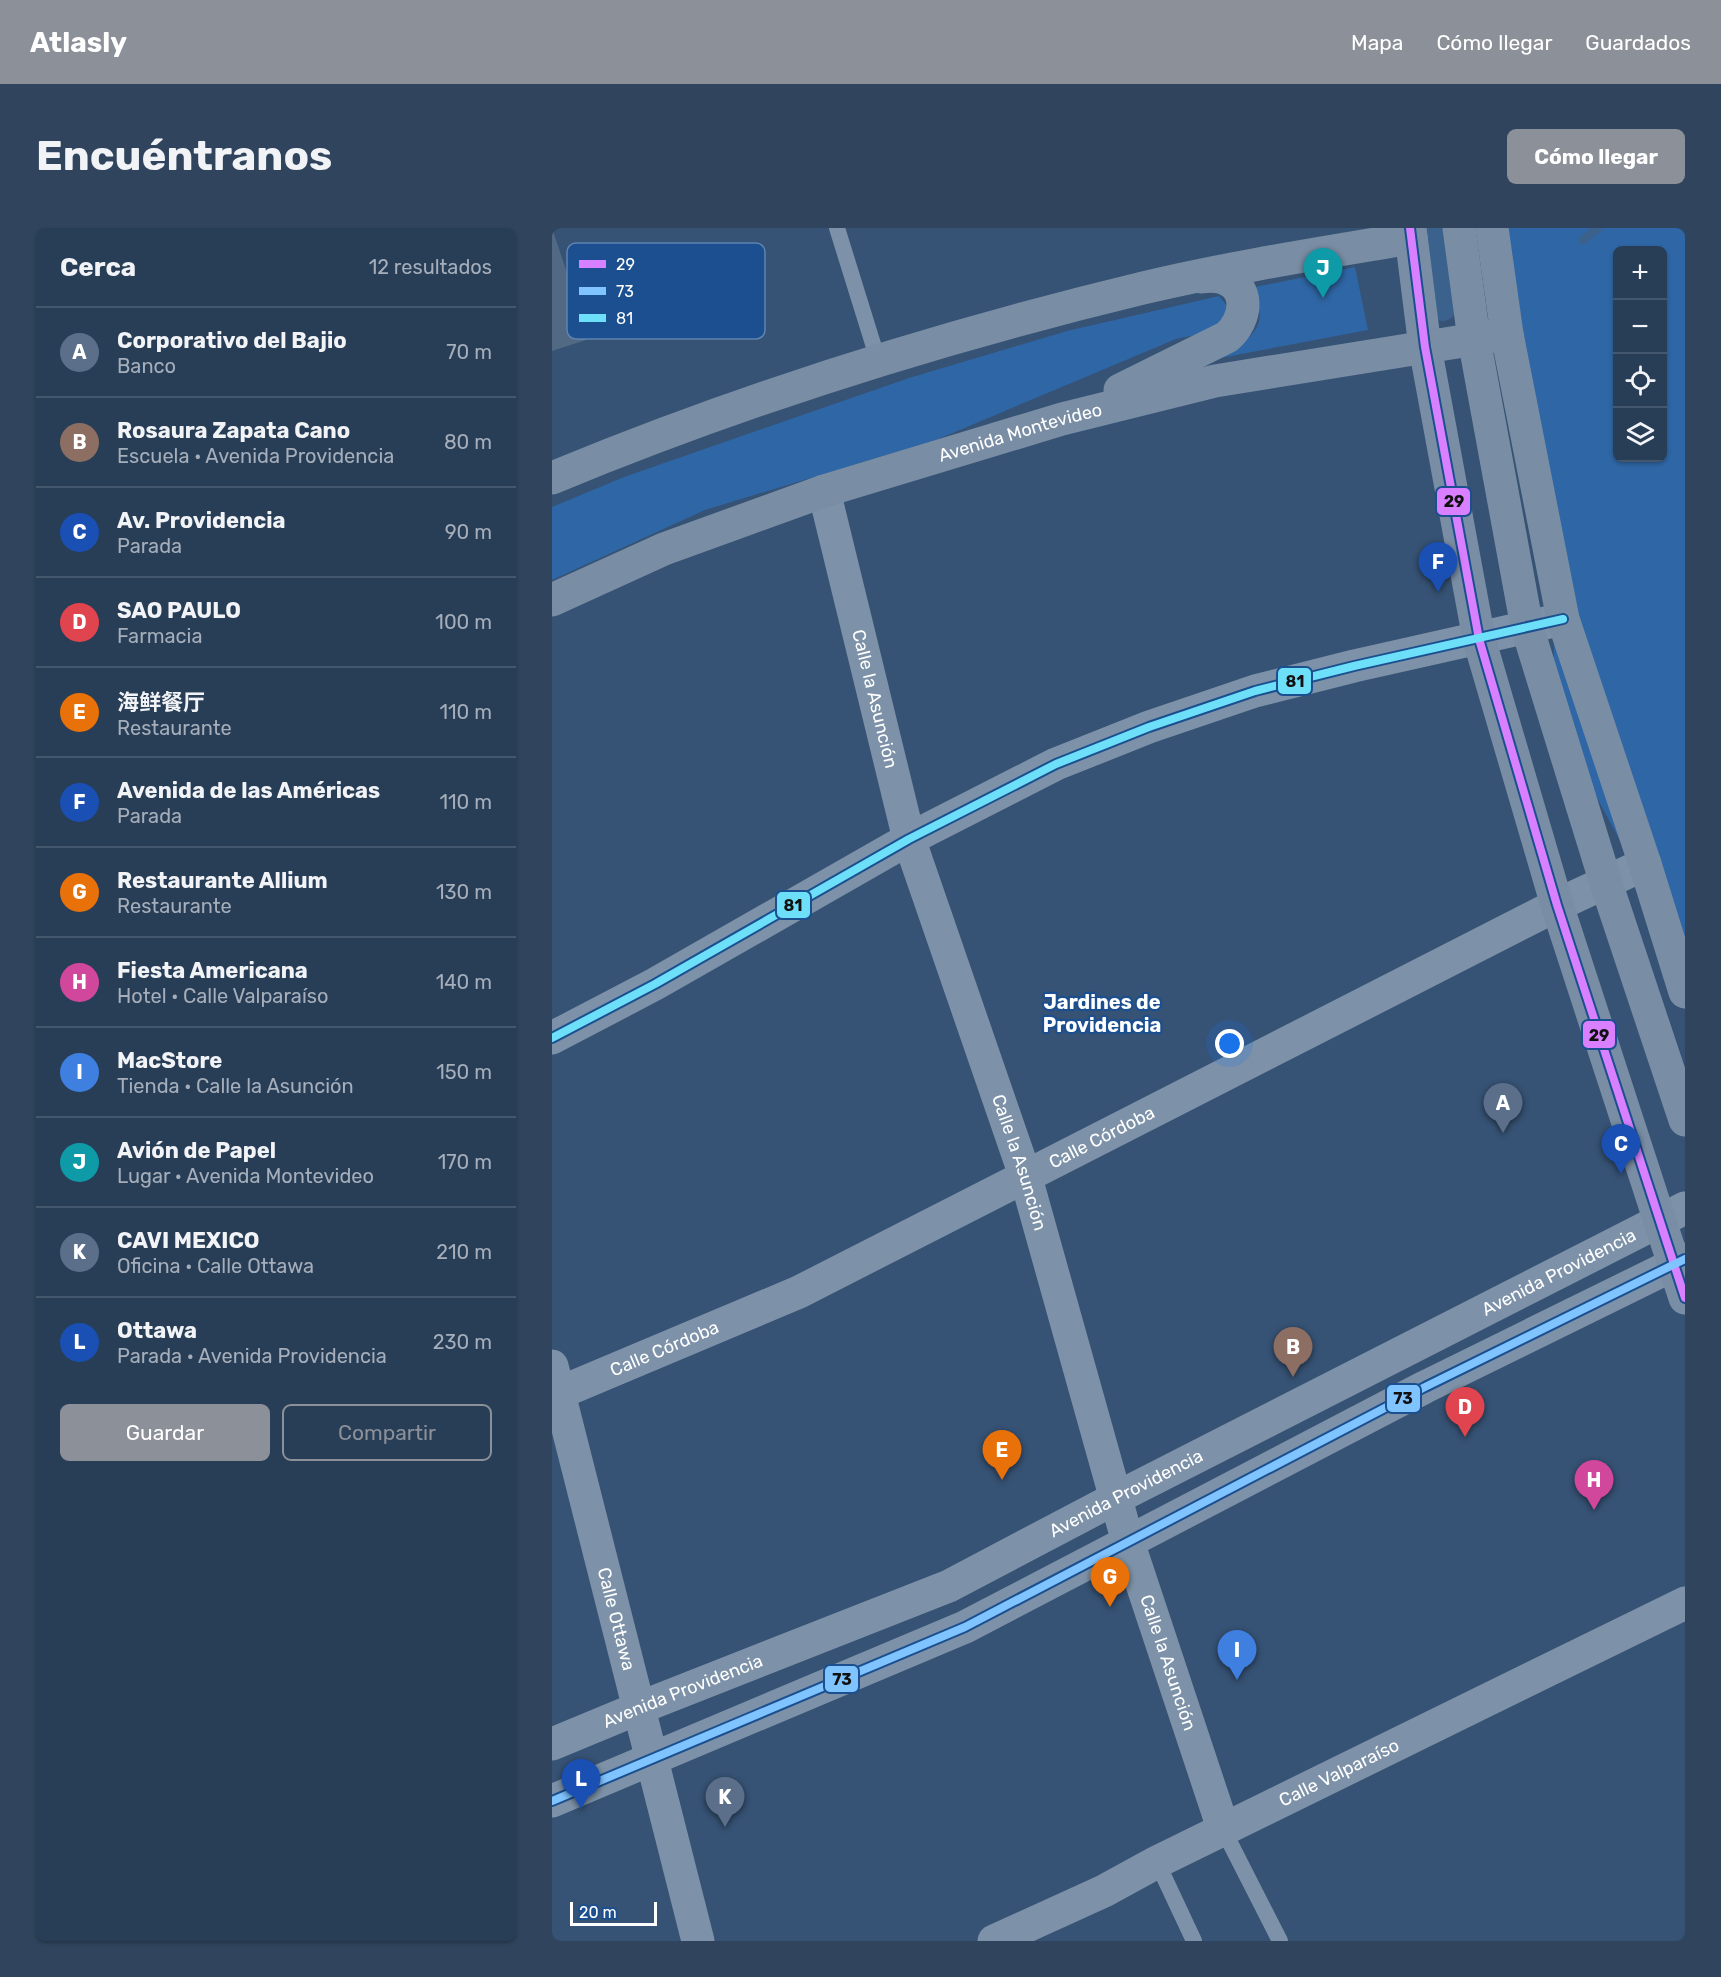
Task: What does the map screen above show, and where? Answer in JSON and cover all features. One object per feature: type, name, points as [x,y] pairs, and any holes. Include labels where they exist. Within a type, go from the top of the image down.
[{"type":"main road","points":[[1460,228],[1473,339],[1527,627],[1606,883],[1685,1120]]},
{"type":"main road","points":[[1492,228],[1507,334],[1563,619],[1685,992]]},
{"type":"main road","points":[[552,478],[626,447],[794,386],[954,337],[1145,288],[1410,233],[1425,347],[1479,639],[1557,905],[1672,1214],[1685,1298]]},
{"type":"main road","points":[[1062,419],[1227,337],[1235,330],[1244,311],[1243,300],[1238,289],[1230,281],[1220,277],[1197,277]]},
{"type":"main road","name":"Avenida Montevideo","points":[[552,600],[664,549],[824,492],[1062,419],[1215,381],[1507,334]]},
{"type":"street","name":"Calle la Asunción","points":[[824,492],[909,839],[1026,1178],[1128,1542],[1224,1831]]},
{"type":"street","points":[[552,1038],[655,984],[909,839],[1056,764],[1149,727],[1255,691],[1354,666],[1563,619]]},
{"type":"street","name":"Calle Córdoba","points":[[554,1385],[799,1292],[1557,905],[1645,864]]},
{"type":"street","name":"Avenida Providencia","points":[[552,1744],[639,1707],[949,1586],[1116,1498],[1672,1214]]},
{"type":"street","points":[[552,1801],[966,1627],[1414,1393],[1680,1262]]},
{"type":"street","name":"Calle Ottawa","points":[[554,1385],[698,1941]]},
{"type":"street","name":"Calle Valparaíso","points":[[994,1941],[1104,1891],[1157,1862],[1685,1603]]},
{"type":"lane","points":[[837,228],[878,360]]},
{"type":"lane","points":[[1224,1831],[1280,1941]]},
{"type":"lane","points":[[1157,1862],[1194,1941]]},
{"type":"shaded area","points":[[1507,228],[1685,228],[1685,961],[1582,770],[1554,668],[1553,493],[1520,332]]},
{"type":"shaded area","points":[[1355,267],[1368,330],[1210,360],[1244,341],[1257,328],[1259,310],[1250,288]]},
{"type":"shaded area","points":[[1219,296],[1229,308],[1220,330],[1176,339],[936,440],[705,510],[552,580],[552,507],[624,477],[909,378],[1067,331]]},
{"type":"building","points":[[552,228],[567,273],[567,339],[589,339],[552,351]]},
{"type":"waterway","points":[[1433,228],[1442,306]]},
{"type":"waterway","points":[[1583,240],[1598,228]]},
{"type":"transit line","name":"29","points":[[1410,228],[1425,347],[1479,639],[1557,905],[1685,1298]]},
{"type":"transit line","name":"81","points":[[552,1038],[655,984],[909,839],[1056,764],[1149,727],[1255,691],[1354,666],[1563,619]]},
{"type":"transit line","name":"73","points":[[552,1801],[965,1627],[1425,1387],[1685,1259]]},
{"type":"place","name":"Avión de Papel","points":[[1323,298]]},
{"type":"place","name":"Avenida de las Américas","points":[[1438,592]]},
{"type":"place","name":"Corporativo del Bajio","points":[[1503,1133]]},
{"type":"place","name":"Av. Providencia","points":[[1621,1174]]},
{"type":"place","name":"Rosaura Zapata Cano","points":[[1293,1377]]},
{"type":"place","name":"SAO PAULO","points":[[1465,1437]]},
{"type":"place","name":"海鲜餐厅","points":[[1002,1480]]},
{"type":"place","name":"Fiesta Americana","points":[[1594,1510]]},
{"type":"place","name":"Restaurante Allium","points":[[1110,1607]]},
{"type":"place","name":"MacStore","points":[[1237,1680]]},
{"type":"place","name":"Ottawa","points":[[581,1809]]},
{"type":"place","name":"CAVI MEXICO","points":[[725,1827]]},
{"type":"district","name":"Jardines de Providencia","points":[[1102,1014]]}]
